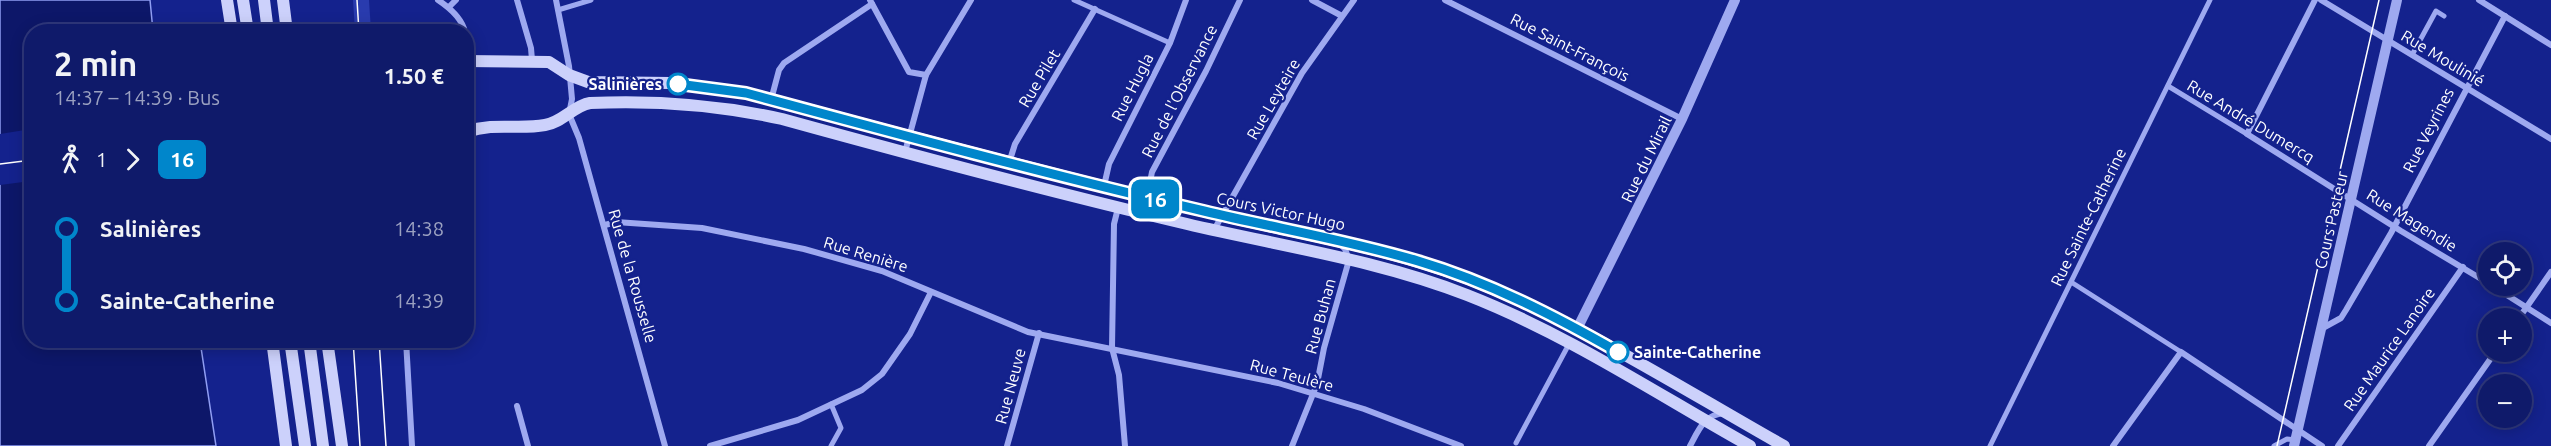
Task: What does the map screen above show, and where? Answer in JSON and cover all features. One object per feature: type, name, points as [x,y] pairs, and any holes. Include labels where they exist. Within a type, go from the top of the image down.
[{"type":"main road","points":[[227,0],[231,24]]},
{"type":"main road","points":[[243,0],[247,24]]},
{"type":"main road","points":[[264,0],[267,24]]},
{"type":"main road","points":[[283,0],[286,24]]},
{"type":"main road","name":"Cours Victor Hugo","points":[[474,61],[532,60],[555,64],[569,75],[588,82],[631,81],[706,87],[771,100],[1009,163],[1421,262],[1512,297],[1577,329],[1784,446]]},
{"type":"main road","name":"Cours Victor Hugo","points":[[474,130],[484,126],[545,126],[569,114],[579,105],[590,103],[666,103],[704,106],[745,111],[782,119],[1118,207],[1417,278],[1465,294],[1506,311],[1569,344],[1750,446]]},
{"type":"main road","points":[[273,348],[286,446]]},
{"type":"main road","points":[[291,348],[305,446]]},
{"type":"main road","points":[[310,348],[323,446]]},
{"type":"main road","points":[[328,348],[342,446]]},
{"type":"street","points":[[438,0],[449,7],[463,24]]},
{"type":"street","points":[[449,7],[456,0]]},
{"type":"street","points":[[517,0],[531,48],[532,60]]},
{"type":"street","points":[[556,0],[567,53],[572,99],[569,114]]},
{"type":"street","points":[[558,10],[591,0]]},
{"type":"street","points":[[905,153],[926,75],[971,0]]},
{"type":"street","points":[[1074,0],[1170,43]]},
{"type":"street","name":"Rue Hugla","points":[[1104,186],[1109,164],[1170,43],[1186,0]]},
{"type":"street","name":"Rue de l'Observance","points":[[1147,197],[1152,172],[1206,71],[1240,0]]},
{"type":"street","points":[[1312,0],[1342,16]]},
{"type":"street","name":"Rue Leyteire","points":[[1214,230],[1302,73],[1354,0]]},
{"type":"street","name":"Rue Saint-François","points":[[1445,0],[1682,119]]},
{"type":"street","name":"Rue du Mirail","points":[[1577,329],[1682,119],[1735,0]]},
{"type":"street","name":"Rue Sainte-Catherine","points":[[1990,446],[2210,0]]},
{"type":"street","points":[[2247,134],[2315,0]]},
{"type":"street","name":"Rue Moulinié","points":[[2321,0],[2551,139]]},
{"type":"street","name":"Cours Pasteur","points":[[2296,438],[2397,0]]},
{"type":"street","points":[[2479,0],[2551,45]]},
{"type":"street","points":[[771,100],[778,70],[784,63],[871,2],[909,72],[926,75]]},
{"type":"street","name":"Rue Pilet","points":[[1009,163],[1015,144],[1095,9]]},
{"type":"street","points":[[2412,55],[2436,11],[2445,16]]},
{"type":"street","name":"Rue Veyrines","points":[[2321,330],[2341,318],[2394,226],[2505,16]]},
{"type":"street","name":"Rue André Dumercq","points":[[2168,86],[2352,198]]},
{"type":"street","name":"Rue de la Rousselle","points":[[569,114],[579,138],[665,446]]},
{"type":"street","name":"Rue Magendie","points":[[2352,198],[2478,276]]},
{"type":"street","points":[[1118,207],[1114,224],[1112,348],[1120,387],[1125,446]]},
{"type":"street","name":"Rue Renière","points":[[604,225],[616,222],[702,228],[804,249],[900,278],[994,320],[1028,332],[1112,348]]},
{"type":"street","points":[[1335,240],[1345,249],[1349,261]]},
{"type":"street","name":"Rue Buhan","points":[[1292,446],[1314,393],[1349,261]]},
{"type":"street","name":"Rue Maurice Lanoire","points":[[2338,446],[2463,267]]},
{"type":"street","points":[[2526,307],[2551,272]]},
{"type":"street","points":[[2071,282],[2181,352],[2296,438],[2322,446]]},
{"type":"street","points":[[710,446],[798,420],[862,390],[882,374],[910,334],[931,292]]},
{"type":"street","name":"Rue Magendie","points":[[2509,296],[2551,323]]},
{"type":"street","points":[[1516,443],[1577,329]]},
{"type":"street","name":"Rue Neuve","points":[[1007,446],[1039,333]]},
{"type":"street","points":[[406,348],[412,446]]},
{"type":"street","name":"Rue Teulère","points":[[1112,348],[1278,383],[1314,393],[1461,446]]},
{"type":"street","points":[[2113,446],[2181,352]]},
{"type":"street","points":[[2429,446],[2488,362]]},
{"type":"street","points":[[831,404],[841,428],[831,446]]},
{"type":"street","points":[[517,406],[528,445],[519,446]]},
{"type":"street","points":[[1690,446],[1704,420],[1712,414],[1725,413]]},
{"type":"street","points":[[2274,446],[2287,439],[2296,438]]},
{"type":"shaded area","points":[[0,0],[150,0],[152,24],[24,24],[24,348],[201,348],[216,446],[0,446]]},
{"type":"shaded area","points":[[353,0],[369,0],[371,24],[355,24]]},
{"type":"pier","points":[[24,130],[24,182],[0,185],[0,134]]},
{"type":"tram line","points":[[357,0],[358,24]]},
{"type":"tram line","points":[[2277,446],[2379,0]]},
{"type":"tram line","points":[[0,164],[24,161]]},
{"type":"tram line","points":[[354,348],[360,446]]},
{"type":"tram line","points":[[380,348],[386,446]]},
{"type":"bus line","name":"16","points":[[678,84],[746,93],[1009,163],[1204,211],[1380,250],[1470,279],[1577,329],[1618,352]]},
{"type":"place","name":"Salinières","points":[[678,84]]},
{"type":"place","name":"Sainte-Catherine","points":[[1618,352]]}]
